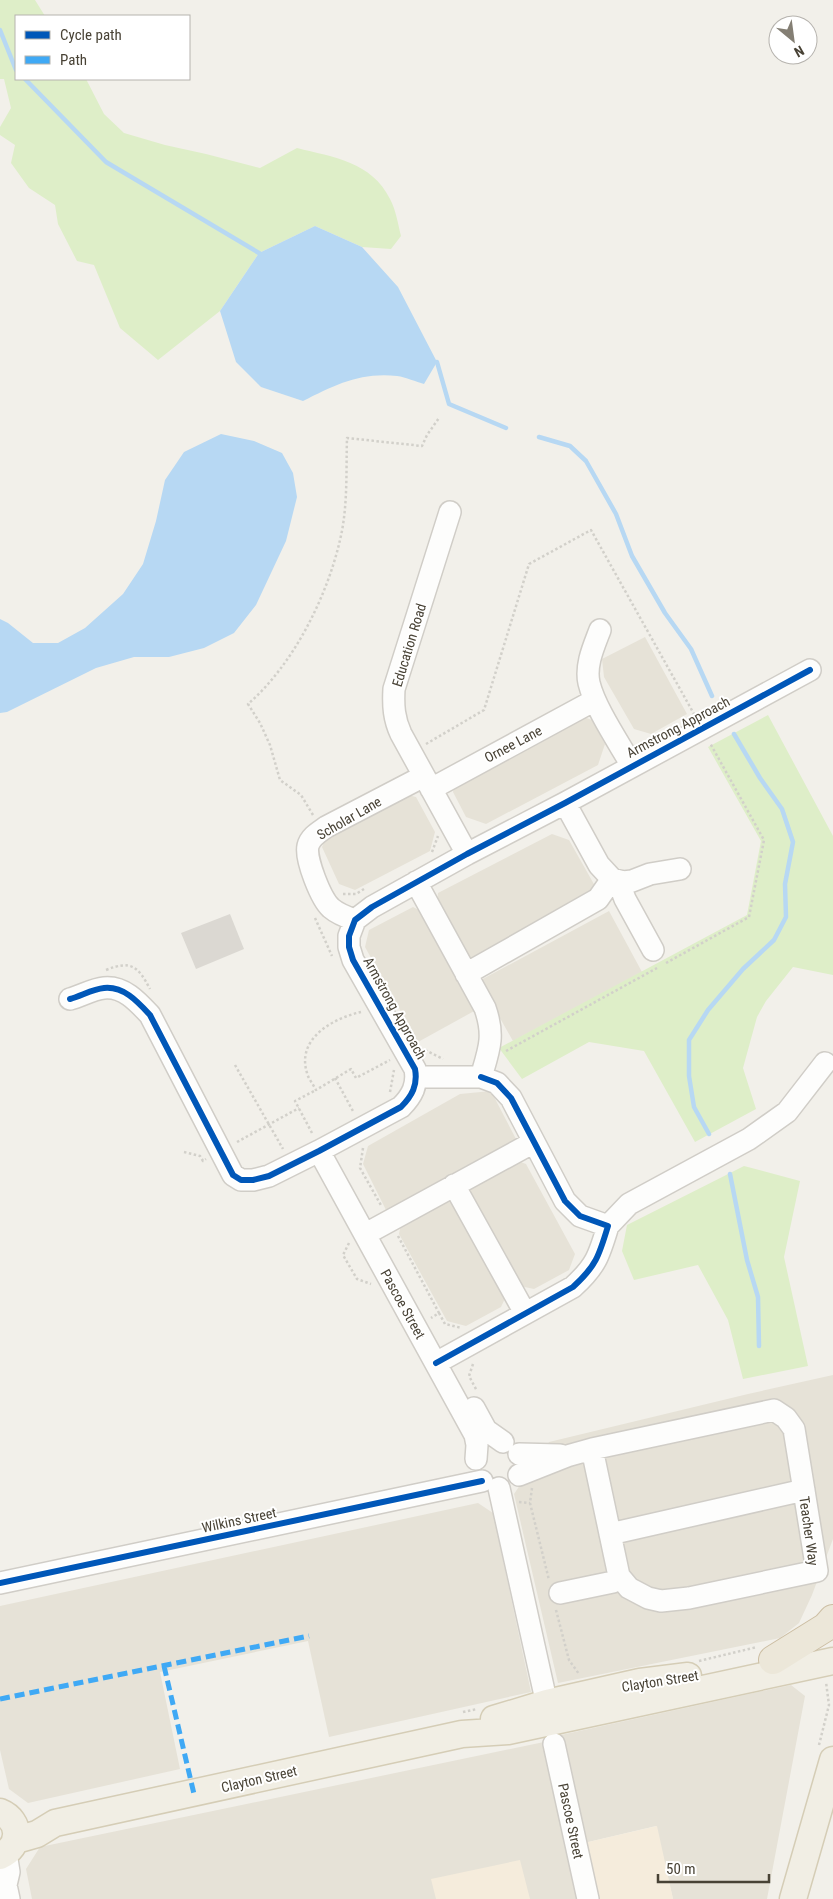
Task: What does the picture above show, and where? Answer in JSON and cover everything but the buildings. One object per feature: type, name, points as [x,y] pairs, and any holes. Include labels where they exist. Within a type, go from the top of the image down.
[{"type":"highway","points":[[773,1660],[826,1627],[833,1619]]},
{"type":"main road","name":"Clayton Street","points":[[553,1717],[640,1682],[719,1672],[833,1646]]},
{"type":"main road","name":"Clayton Street","points":[[7,1837],[33,1819],[55,1823],[462,1734],[491,1720],[553,1717],[827,1670]]},
{"type":"main road","points":[[794,1899],[825,1757]]},
{"type":"street","name":"Education Road","points":[[450,512],[394,689],[394,715],[401,734],[467,854]]},
{"type":"street","points":[[600,630],[590,656],[589,682],[595,700],[632,766]]},
{"type":"street","name":"Armstrong Approach","points":[[70,999],[104,988],[120,991],[136,1000],[150,1016],[233,1175],[241,1180],[252,1180],[269,1176],[316,1140],[401,1107],[410,1098],[415,1084],[415,1069],[393,1055],[353,960],[349,946],[349,936],[355,920],[372,907],[416,882],[565,804],[810,670]]},
{"type":"street","name":"Ornee Lane","points":[[428,782],[595,700]]},
{"type":"street","name":"Scholar Lane","points":[[326,903],[311,869],[308,857],[308,846],[315,835],[326,827],[428,782]]},
{"type":"street","points":[[565,804],[599,865],[618,880],[625,899],[653,950]]},
{"type":"street","points":[[466,974],[598,899],[618,880],[632,881],[650,874],[680,868]]},
{"type":"street","points":[[416,882],[485,1008],[491,1025],[489,1049],[484,1068]]},
{"type":"street","points":[[326,903],[343,916],[355,920]]},
{"type":"street","points":[[440,1360],[572,1287],[589,1273],[599,1256],[608,1226],[630,1204],[748,1139],[787,1112],[825,1063]]},
{"type":"street","points":[[416,1076],[484,1068]]},
{"type":"street","points":[[484,1068],[511,1098],[565,1202],[580,1216],[608,1226]]},
{"type":"street","name":"Pascoe Street","points":[[316,1140],[373,1230],[440,1360],[475,1435],[477,1445],[476,1459]]},
{"type":"street","name":"Pascoe Street","points":[[316,1140],[440,1360],[486,1430],[511,1448]]},
{"type":"street","points":[[373,1230],[534,1142]]},
{"type":"street","points":[[454,1185],[525,1313]]},
{"type":"street","name":"Teacher Way","points":[[501,1483],[568,1456],[592,1449],[774,1410],[786,1418],[794,1429],[817,1571],[689,1598],[661,1601],[637,1593],[629,1588],[620,1578]]},
{"type":"street","points":[[511,1448],[521,1461],[501,1483],[478,1475],[476,1459],[485,1446],[492,1443],[511,1448],[568,1456]]},
{"type":"street","points":[[560,1593],[613,1582],[620,1578],[592,1449]]},
{"type":"street","name":"Pascoe Street","points":[[501,1483],[553,1717],[588,1899]]},
{"type":"street","name":"Wilkins Street","points":[[0,1583],[501,1483]]},
{"type":"street","points":[[610,1534],[804,1490]]},
{"type":"street","points":[[5,1888],[9,1872],[7,1837]]},
{"type":"path","points":[[326,827],[323,820],[312,814],[301,795],[280,780],[270,745],[260,723],[248,704],[261,693],[286,662],[310,621],[330,576],[340,538],[346,493],[347,438],[422,446],[439,418]]},
{"type":"path","points":[[411,752],[484,710],[529,564],[591,530],[764,840],[749,917],[492,1058],[484,1068]]},
{"type":"path","points":[[432,854],[438,833]]},
{"type":"path","points":[[335,962],[312,911],[343,894],[356,894],[364,889]]},
{"type":"path","points":[[316,1090],[306,1072],[305,1057],[310,1042],[324,1026],[346,1015],[361,1012],[366,1018]]},
{"type":"path","points":[[316,1140],[295,1101],[351,1069],[356,1078],[393,1055],[420,1043],[426,1050],[445,1060]]},
{"type":"path","points":[[385,1096],[390,1092],[394,1070],[393,1055]]},
{"type":"path","points":[[234,1064],[282,1150],[290,1146]]},
{"type":"path","points":[[232,1145],[299,1108]]},
{"type":"path","points":[[439,1313],[445,1324],[462,1328],[477,1352],[469,1376],[478,1391]]},
{"type":"path","points":[[825,1757],[829,1706],[827,1670]]},
{"type":"shaded area","points":[[645,637],[687,714],[651,734],[634,729],[604,677],[602,659]]},
{"type":"shaded area","points":[[581,716],[592,720],[605,744],[598,765],[486,824],[466,817],[453,792],[456,780]]},
{"type":"shaded area","points":[[404,794],[416,797],[435,832],[430,851],[355,890],[339,884],[322,847],[327,835]]},
{"type":"shaded area","points":[[552,834],[569,840],[595,886],[591,897],[478,959],[464,955],[437,904],[438,893]]},
{"type":"shaded area","points":[[413,907],[423,912],[476,1010],[418,1042],[365,947],[369,930]]},
{"type":"shaded area","points":[[609,911],[642,972],[513,1041],[479,981]]},
{"type":"shaded area","points":[[491,1091],[516,1139],[386,1210],[363,1164],[368,1146],[460,1094]]},
{"type":"shaded area","points":[[515,1160],[526,1164],[575,1254],[569,1270],[534,1289],[520,1286],[468,1194],[470,1184]]},
{"type":"shaded area","points":[[445,1201],[454,1203],[507,1294],[501,1307],[466,1326],[447,1321],[399,1234],[401,1224]]},
{"type":"shaded area","points":[[833,1375],[833,1539],[812,1595],[799,1623],[780,1638],[558,1683],[514,1494],[549,1442]]},
{"type":"shaded area","points":[[478,1503],[493,1513],[531,1692],[329,1737],[308,1641],[160,1672],[180,1769],[28,1803],[9,1789],[0,1750],[0,1606]]},
{"type":"shaded area","points":[[791,1685],[805,1696],[767,1899],[673,1899],[656,1826],[584,1843],[561,1735]]},
{"type":"shaded area","points":[[544,1742],[579,1899],[32,1899],[26,1869],[40,1847]]},
{"type":"shaded area","points":[[657,1826],[673,1899],[598,1899],[584,1843]]},
{"type":"shaded area","points":[[520,1860],[530,1899],[436,1899],[431,1879]]},
{"type":"green space","points":[[0,0],[35,0],[44,15],[15,15],[15,80],[87,80],[104,114],[124,133],[260,168],[297,148],[338,158],[362,169],[382,187],[394,208],[401,236],[391,249],[362,247],[315,226],[259,253],[220,311],[158,360],[120,328],[94,265],[77,261],[58,224],[55,205],[29,188],[11,163],[15,145],[0,135],[0,127],[11,108],[4,79],[0,79]]},
{"type":"green space","points":[[768,715],[833,836],[833,975],[793,967],[766,1001],[757,1017],[743,1068],[756,1109],[695,1142],[644,1051],[589,1042],[522,1079],[499,1048],[747,915],[761,841],[708,747]]},
{"type":"green space","points":[[744,1166],[800,1181],[784,1257],[808,1366],[743,1379],[728,1320],[698,1265],[634,1280],[622,1251],[627,1225]]},
{"type":"water","points":[[315,226],[362,247],[398,287],[437,362],[424,384],[404,377],[371,376],[337,385],[303,401],[261,387],[236,362],[220,311],[259,253]]},
{"type":"water","points":[[221,434],[254,441],[282,453],[293,473],[297,497],[286,541],[256,605],[234,633],[204,648],[169,657],[134,657],[96,668],[7,712],[0,713],[0,619],[33,643],[58,643],[85,628],[123,594],[143,564],[156,521],[165,480],[184,452]]},
{"type":"waterway","points":[[0,30],[15,68]]},
{"type":"waterway","points":[[26,80],[106,162],[259,253]]},
{"type":"waterway","points":[[437,362],[449,404],[506,428]]},
{"type":"waterway","points":[[539,437],[570,446],[586,461],[616,514],[632,556],[665,613],[691,649],[712,696]]},
{"type":"waterway","points":[[709,1134],[694,1107],[689,1076],[689,1040],[708,1010],[743,969],[774,940],[786,917],[785,884],[793,842],[782,809],[760,778],[734,734]]},
{"type":"waterway","points":[[730,1174],[747,1260],[758,1297],[759,1346]]},
{"type":"marked path","points":[[0,1699],[309,1636]]},
{"type":"marked path","points":[[164,1666],[194,1794]]},
{"type":"cycle path","points":[[70,999],[96,990],[111,988],[124,992],[135,1000],[150,1015],[233,1175],[241,1180],[253,1180],[269,1176],[401,1107],[408,1099],[415,1085],[415,1069],[353,960],[349,947],[349,936],[355,920],[372,907],[467,854],[810,670]]},
{"type":"cycle path","points":[[436,1363],[573,1287],[587,1273],[596,1260],[608,1226],[580,1216],[565,1201],[511,1098],[497,1083],[481,1077]]},
{"type":"cycle path","points":[[0,1583],[482,1481]]}]
